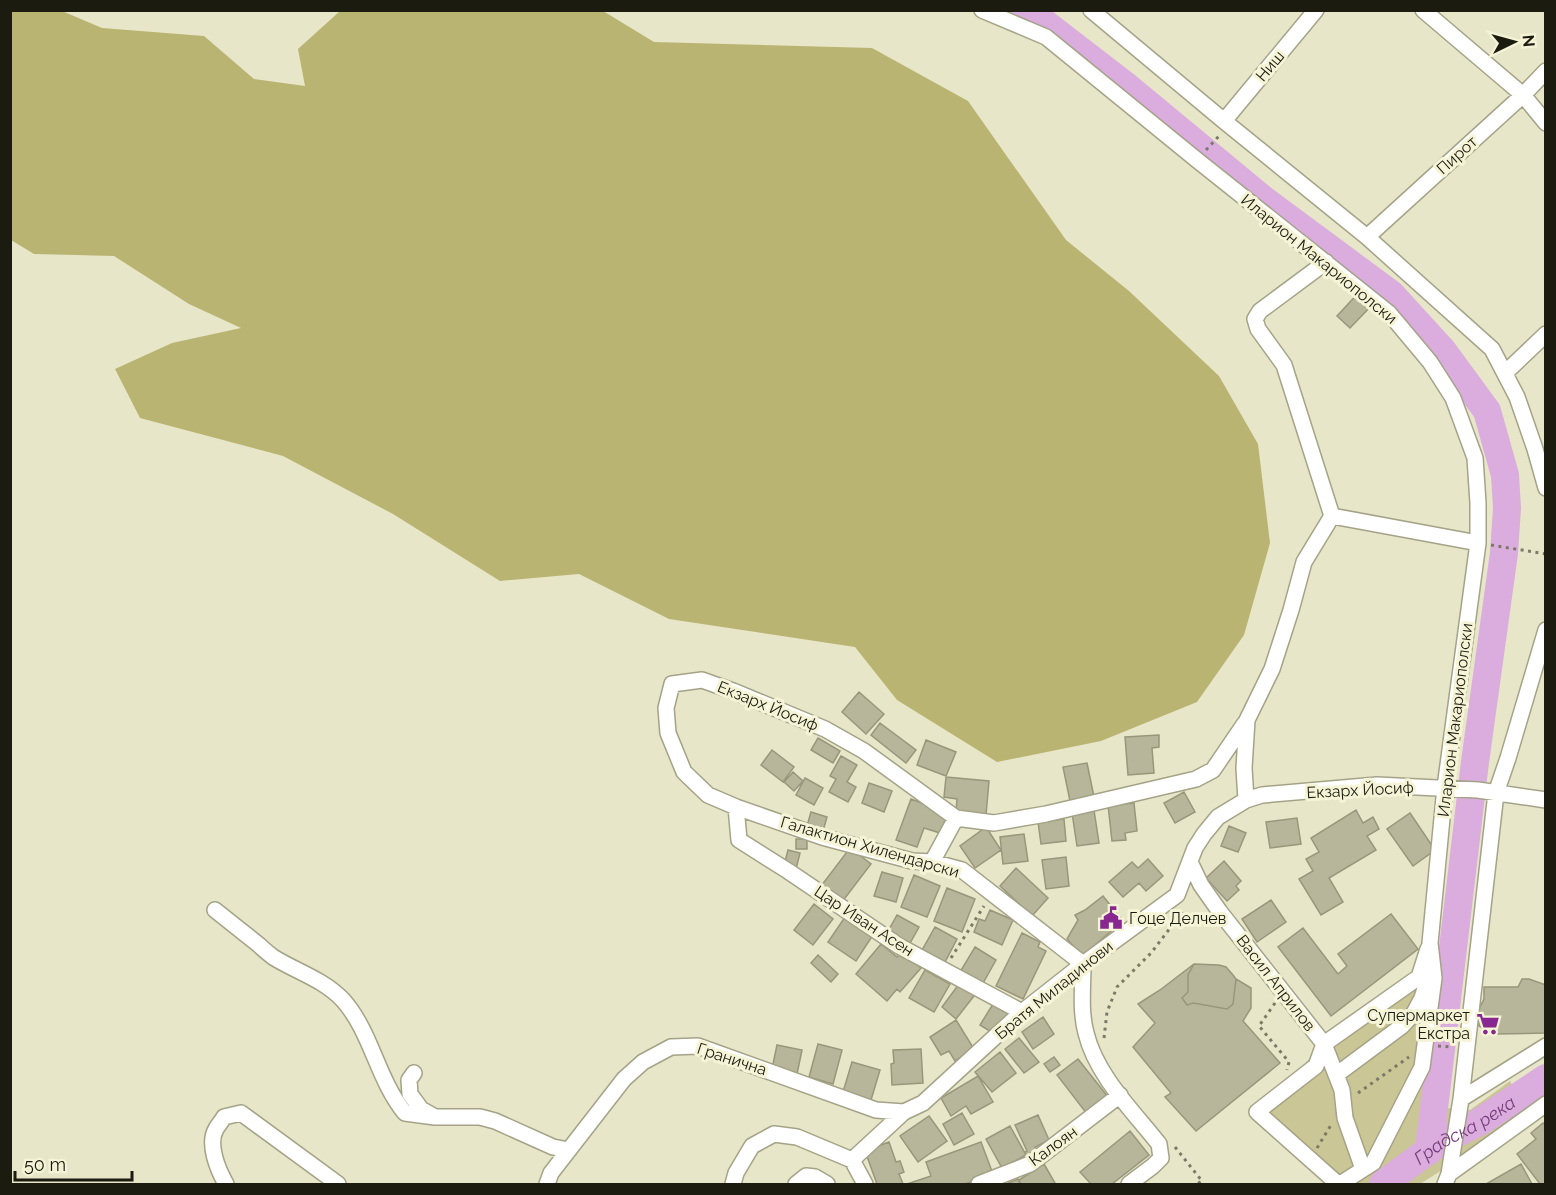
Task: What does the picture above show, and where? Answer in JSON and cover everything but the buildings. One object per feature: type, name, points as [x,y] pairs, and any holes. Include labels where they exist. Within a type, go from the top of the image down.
[{"type":"street","name":"Иларион Макариополски","points":[[982,10],[1046,37],[1389,313],[1430,362],[1454,398],[1475,458],[1481,544],[1444,787],[1430,943],[1434,978],[1422,1067],[1373,1163],[1339,1185]]},
{"type":"street","points":[[1091,10],[1223,127],[1367,237],[1492,349],[1517,397],[1535,449],[1545,488]]},
{"type":"street","name":"Ниш","points":[[1223,127],[1316,10]]},
{"type":"street","points":[[1423,10],[1523,95],[1545,123]]},
{"type":"street","name":"Пирот","points":[[1367,237],[1523,95],[1545,71]]},
{"type":"street","points":[[1246,800],[1244,768],[1247,720],[1272,669],[1304,562],[1332,516],[1284,365],[1258,329],[1255,320],[1260,311],[1326,261]]},
{"type":"street","points":[[1505,373],[1545,334]]},
{"type":"street","points":[[1332,516],[1481,544]]},
{"type":"street","points":[[1447,1179],[1461,1099],[1496,793],[1545,630]]},
{"type":"street","name":"Екзарх Йосиф","points":[[736,807],[708,795],[684,772],[668,733],[666,708],[672,684],[702,680],[825,729],[864,751],[956,818],[994,823],[1046,814],[1196,779],[1213,770],[1247,720]]},
{"type":"street","name":"Екзарх Йосиф","points":[[1246,800],[1262,795],[1377,785],[1478,790],[1545,800]]},
{"type":"street","name":"Братя Миладинови","points":[[852,1160],[904,1112],[923,1103],[1022,1012],[1177,895],[1195,848],[1204,834],[1218,817],[1246,800]]},
{"type":"street","name":"Галактион Хилендарски","points":[[736,807],[822,837],[912,861],[932,862],[962,870],[1083,964]]},
{"type":"street","name":"Цар Иван Асен","points":[[736,807],[739,840],[899,946],[1022,1012]]},
{"type":"street","points":[[932,862],[956,818]]},
{"type":"street","name":"Васил Априлов","points":[[1190,862],[1220,912],[1324,1044],[1342,1090],[1345,1118],[1363,1169]]},
{"type":"street","points":[[215,910],[271,956],[321,981],[341,999],[356,1018],[382,1076],[395,1101],[405,1113],[435,1117],[480,1117],[495,1121],[553,1147],[569,1150]]},
{"type":"street","points":[[1339,1185],[1257,1112],[1316,1066],[1324,1044],[1419,977],[1430,943]]},
{"type":"street","points":[[1336,1075],[1402,1026],[1414,1013],[1428,979],[1430,943]]},
{"type":"street","points":[[1083,964],[1085,1032],[1093,1056],[1120,1095],[1159,1144],[1161,1158],[1129,1185]]},
{"type":"street","name":"Гранична","points":[[547,1185],[551,1173],[624,1079],[643,1062],[671,1047],[698,1046],[876,1110],[904,1112]]},
{"type":"street","points":[[1461,1099],[1545,1046]]},
{"type":"street","points":[[414,1073],[409,1080],[410,1094],[420,1109],[435,1117]]},
{"type":"street","name":"Калоян","points":[[979,1185],[1030,1164],[1120,1095]]},
{"type":"street","points":[[1447,1179],[1545,1105]]},
{"type":"street","points":[[226,1185],[213,1153],[214,1131],[224,1117],[241,1113],[338,1185]]},
{"type":"street","points":[[733,1185],[736,1173],[752,1146],[774,1134],[797,1137],[852,1160],[865,1185]]},
{"type":"street","points":[[796,1185],[806,1176],[815,1177],[827,1185]]},
{"type":"path","points":[[1203,152],[1223,127]]},
{"type":"path","points":[[1481,544],[1545,554]]},
{"type":"path","points":[[944,970],[992,894]]},
{"type":"path","points":[[1104,1038],[1107,1012],[1117,987],[1151,953],[1185,908]]},
{"type":"path","points":[[1276,981],[1275,1004],[1259,1026],[1289,1062],[1286,1070],[1280,1076],[1285,1090]]},
{"type":"path","points":[[1311,1160],[1343,1105],[1354,1095],[1425,1045],[1467,1048]]},
{"type":"path","points":[[1168,1139],[1202,1181],[1197,1185]]},
{"type":"shaded area","points":[[11,10],[62,11],[102,28],[204,36],[254,79],[305,86],[298,49],[340,11],[603,11],[654,42],[872,48],[968,101],[1066,240],[1129,291],[1219,376],[1258,444],[1270,543],[1244,635],[1197,702],[1101,741],[997,762],[897,700],[855,647],[669,619],[579,574],[500,581],[393,514],[283,456],[140,418],[115,369],[172,343],[241,328],[189,304],[114,256],[34,254],[11,240]]},
{"type":"shaded area","points":[[1419,977],[1459,979],[1446,1108],[1470,1110],[1510,1081],[1528,1116],[1420,1184],[1338,1184],[1257,1112],[1324,1044]]},
{"type":"waterway","points":[[1020,10],[1042,21],[1125,85],[1264,200],[1391,294],[1443,351],[1487,411],[1505,475],[1507,508],[1504,553],[1475,762],[1429,1151]]},
{"type":"waterway","name":"Градска река","points":[[1383,1184],[1440,1142],[1481,1121],[1546,1078]]},
{"type":"place","name":"Гоце Делчев","points":[[1111,918]]},
{"type":"place","name":"Супермаркет Екстра","points":[[1488,1024]]}]
